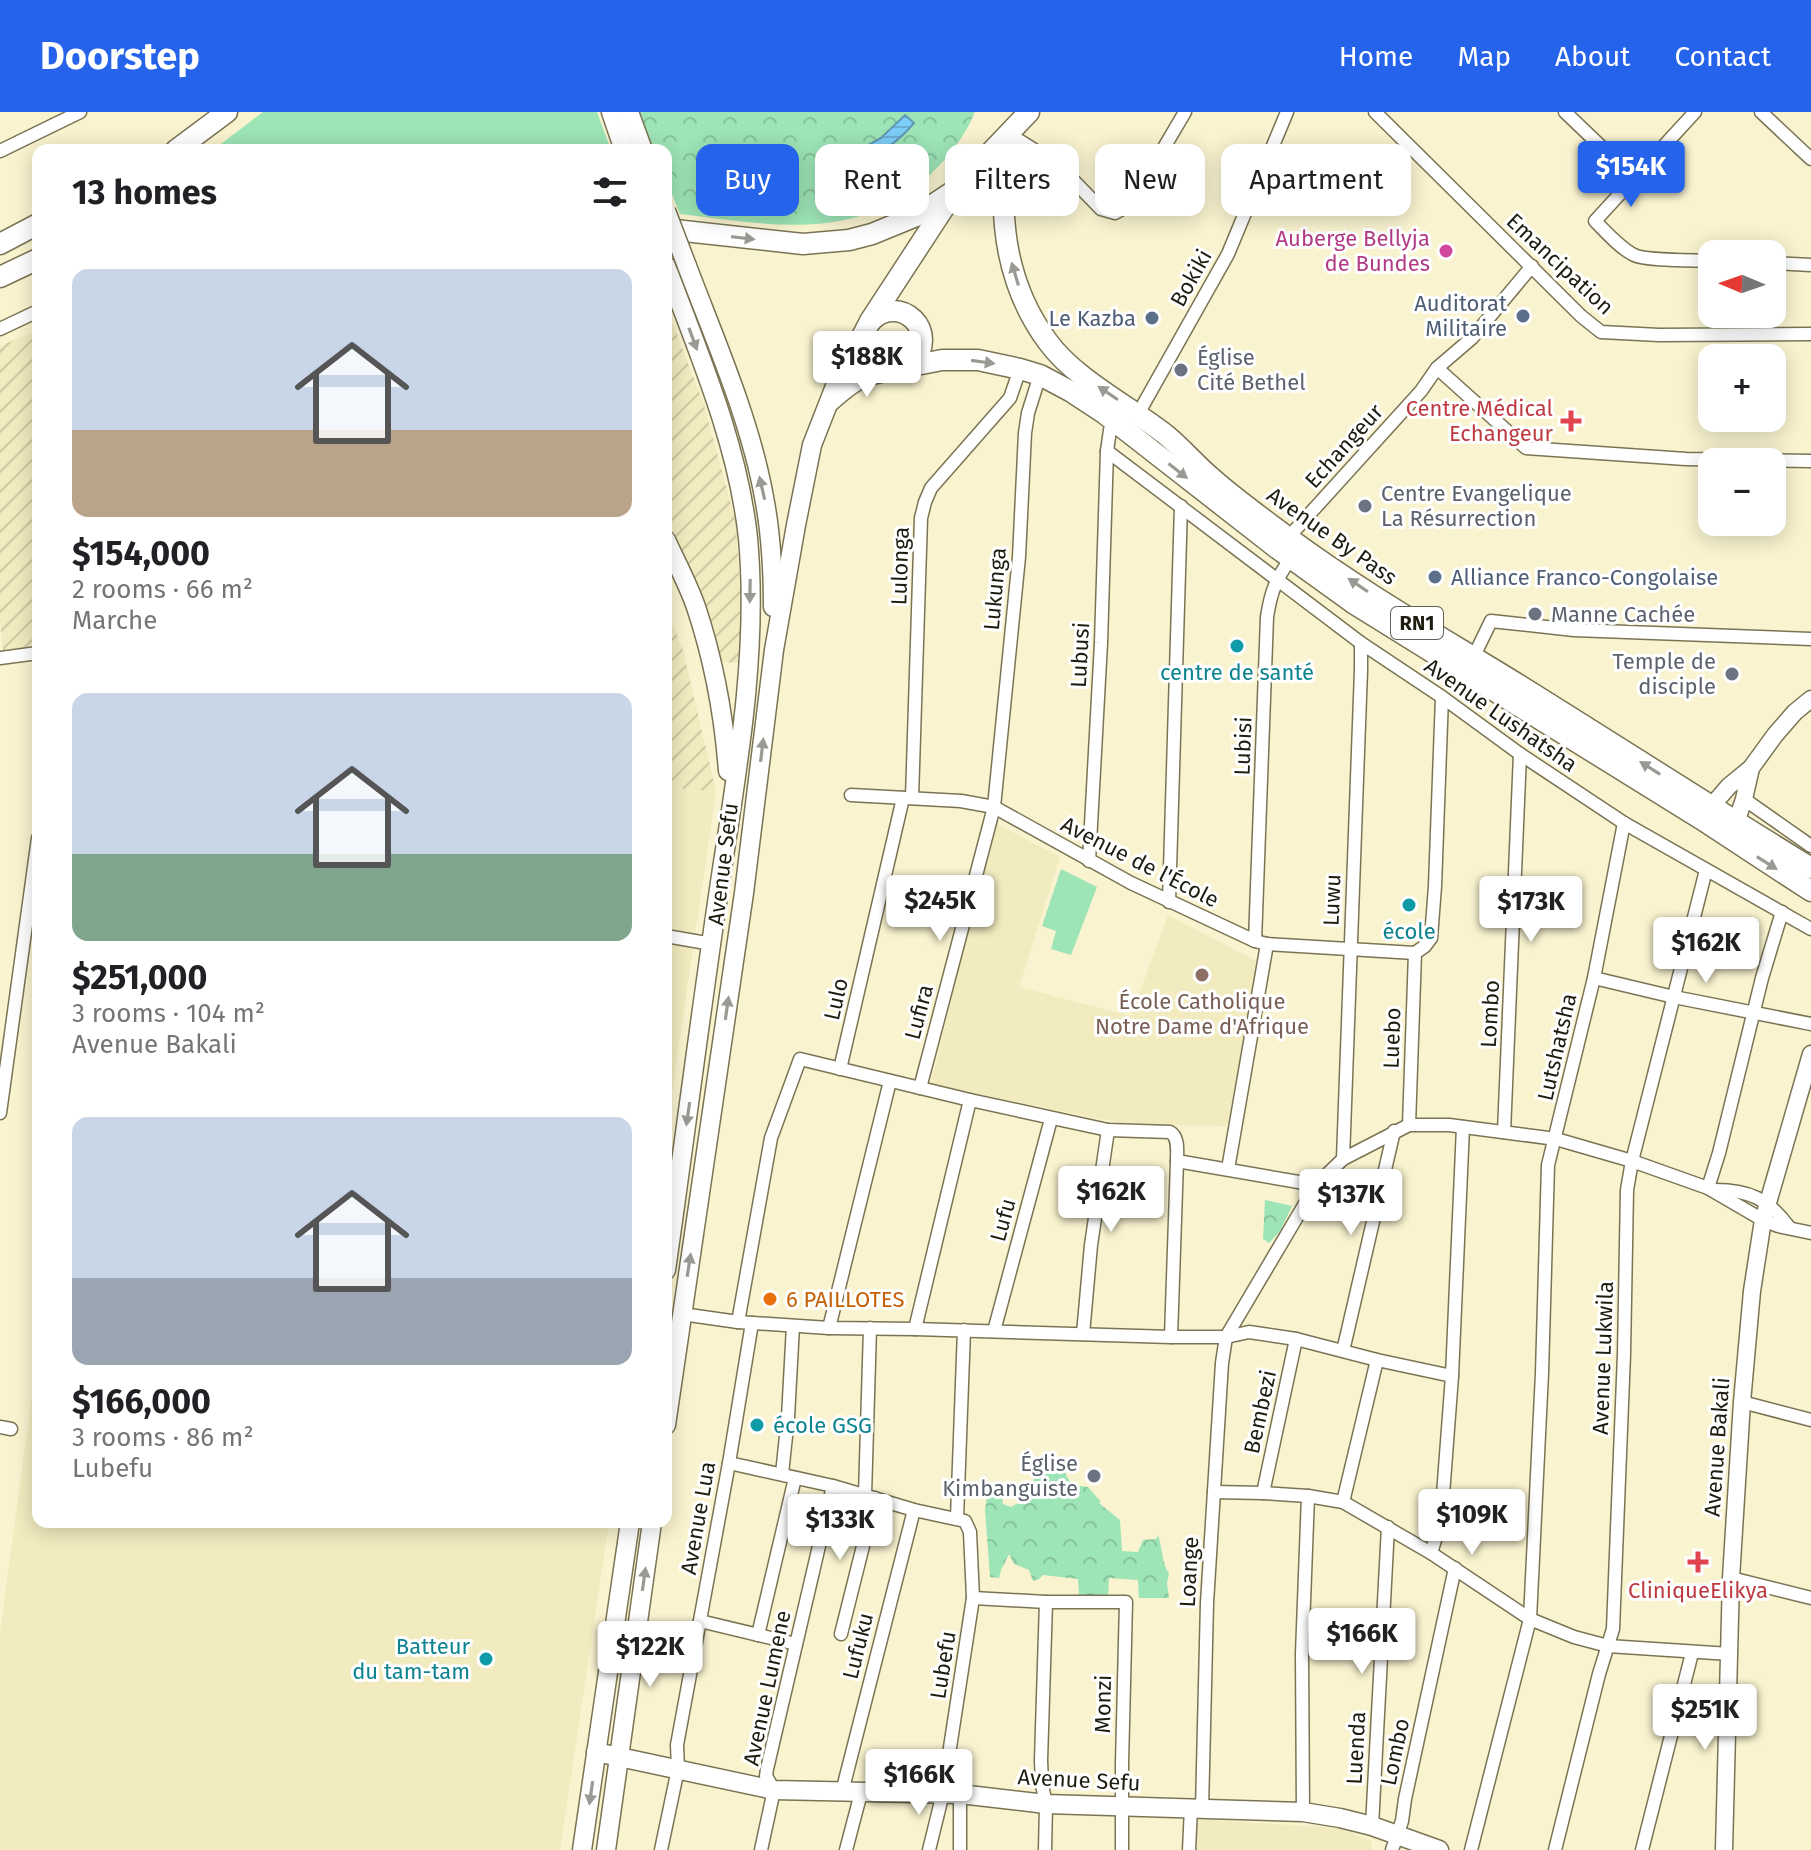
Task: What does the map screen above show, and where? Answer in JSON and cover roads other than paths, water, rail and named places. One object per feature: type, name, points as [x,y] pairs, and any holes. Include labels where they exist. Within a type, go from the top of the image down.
[{"type":"highway","points":[[184,144],[227,112]]},
{"type":"highway","points":[[999,144],[1029,112]]},
{"type":"highway","name":"Avenue By Pass","points":[[1009,134],[1003,169],[1005,237],[1015,279],[1032,318],[1049,343],[1085,378],[1169,437],[1286,548],[1363,588],[1517,684],[1733,831],[1811,891]]},
{"type":"highway","points":[[672,230],[803,244],[849,240],[916,216],[945,197]]},
{"type":"highway","points":[[869,322],[891,311],[910,316],[922,333],[920,353],[901,369],[879,366],[867,354],[864,337],[869,322],[945,205]]},
{"type":"highway","points":[[893,226],[907,229],[913,235],[910,258]]},
{"type":"highway","points":[[0,244],[32,227]]},
{"type":"highway","points":[[0,277],[32,263]]},
{"type":"highway","name":"RN1","points":[[901,369],[942,360],[978,360],[1030,372]]},
{"type":"highway","name":"Avenue By Pass","points":[[1030,372],[1070,391],[1113,421],[1286,548],[1353,603],[1706,813]]},
{"type":"highway","name":"Avenue By Pass","points":[[1733,831],[1811,868]]},
{"type":"main road","points":[[611,112],[622,144]]},
{"type":"main road","points":[[629,112],[641,144]]},
{"type":"main road","points":[[672,227],[732,383],[764,497],[773,596],[774,650]]},
{"type":"main road","points":[[672,282],[720,414],[748,537],[747,690],[731,806]]},
{"type":"main road","name":"Avenue Sefu","points":[[672,1383],[746,874],[774,650],[796,525],[812,445],[841,371],[869,322]]},
{"type":"main road","points":[[827,405],[850,385],[870,374],[901,369]]},
{"type":"main road","points":[[672,553],[696,606],[705,637],[726,737],[731,806]]},
{"type":"main road","name":"Avenue Sefu","points":[[672,1227],[731,806]]},
{"type":"main road","points":[[722,870],[746,874]]},
{"type":"main road","points":[[582,1850],[629,1528]]},
{"type":"main road","points":[[606,1850],[651,1528]]},
{"type":"main road","name":"Avenue Sefu","points":[[596,1752],[774,1790],[952,1794],[1046,1804],[1303,1812],[1372,1826],[1394,1843],[1439,1850]]},
{"type":"street","points":[[0,151],[80,112]]},
{"type":"street","points":[[1009,134],[1041,154],[1101,209],[1115,213],[1126,207],[1139,190],[1185,112]]},
{"type":"street","name":"Bokiki","points":[[1138,414],[1228,254],[1287,112]]},
{"type":"street","name":"Emancipation","points":[[1375,112],[1581,316],[1601,332],[1659,335],[1811,334]]},
{"type":"street","points":[[1565,112],[1635,179]]},
{"type":"street","points":[[1695,112],[1595,221],[1629,252],[1641,258],[1698,260]]},
{"type":"street","points":[[1761,112],[1811,159]]},
{"type":"street","points":[[1786,264],[1811,265]]},
{"type":"street","name":"Echangeur","points":[[1286,548],[1421,391],[1437,368],[1472,338],[1532,266]]},
{"type":"street","points":[[0,329],[32,314]]},
{"type":"street","points":[[1437,368],[1526,448],[1686,459],[1811,461]]},
{"type":"street","name":"Lulonga","points":[[907,798],[921,518],[925,502],[931,488],[1030,372]]},
{"type":"street","name":"Lukunga","points":[[994,807],[1019,557],[1030,372]]},
{"type":"street","name":"Lubusi","points":[[1089,861],[1101,643],[1107,451],[1113,421]]},
{"type":"street","name":"Avenue Lushatsha","points":[[1107,451],[1361,643],[1520,754],[1624,823],[1811,929]]},
{"type":"street","points":[[1169,902],[1181,506]]},
{"type":"street","name":"Lubisi","points":[[1228,1169],[1261,942],[1267,617],[1286,548]]},
{"type":"street","points":[[1473,658],[1491,621],[1574,630],[1811,639]]},
{"type":"street","name":"Luwu","points":[[1343,1159],[1361,643]]},
{"type":"street","points":[[0,658],[32,654]]},
{"type":"street","points":[[1415,953],[1431,938],[1442,697]]},
{"type":"street","points":[[1706,813],[1729,786],[1751,768],[1795,712],[1811,699]]},
{"type":"street","name":"Lombo","points":[[1504,1132],[1520,754]]},
{"type":"street","points":[[1733,831],[1751,768]]},
{"type":"street","name":"Avenue de l'École","points":[[851,795],[961,801],[994,807],[1169,902],[1261,942],[1415,953]]},
{"type":"street","name":"Lulo","points":[[840,1069],[907,798]]},
{"type":"street","points":[[1744,799],[1811,846]]},
{"type":"street","name":"Lufira","points":[[920,1088],[994,807]]},
{"type":"street","name":"Lutshatsha","points":[[1471,1850],[1530,1619],[1548,1165],[1594,978],[1624,823]]},
{"type":"street","name":"Avenue Lukwila","points":[[1555,1850],[1613,1629],[1627,1190],[1706,870]]},
{"type":"street","points":[[0,1113],[3,1073],[32,878]]},
{"type":"street","points":[[1712,1189],[1753,1012],[1782,912]]},
{"type":"street","points":[[672,937],[712,944]]},
{"type":"street","name":"Luebo","points":[[1409,1125],[1415,953]]},
{"type":"street","points":[[1594,978],[1811,1024]]},
{"type":"street","name":"Avenue Bakali","points":[[1724,1850],[1731,1578],[1752,1291],[1767,1203],[1811,1054]]},
{"type":"street","name":"Avenue Lua","points":[[661,1850],[678,1769],[677,1739],[729,1463],[771,1138],[800,1059],[840,1069]]},
{"type":"street","points":[[840,1069],[1108,1130],[1170,1132],[1176,1138],[1177,1161],[1171,1337]]},
{"type":"street","points":[[829,1328],[890,1081]]},
{"type":"street","points":[[915,1329],[970,1100]]},
{"type":"street","name":"Lufu","points":[[994,1331],[1051,1119]]},
{"type":"street","points":[[1226,1337],[1316,1185],[1343,1159],[1409,1125],[1449,1125],[1556,1139],[1712,1189],[1763,1220],[1811,1233]]},
{"type":"street","points":[[1431,1553],[1441,1521],[1452,1376],[1463,1127]]},
{"type":"street","points":[[1083,1334],[1091,1245],[1108,1130]]},
{"type":"street","points":[[1343,1351],[1394,1131]]},
{"type":"street","points":[[1177,1161],[1316,1185]]},
{"type":"street","points":[[1712,1189],[1747,1192],[1767,1203],[1789,1227]]},
{"type":"street","points":[[682,1314],[829,1328],[1171,1337],[1226,1337],[1249,1332],[1296,1339],[1452,1376]]},
{"type":"street","points":[[758,1635],[789,1476],[793,1326]]},
{"type":"street","points":[[841,1634],[870,1496],[870,1328]]},
{"type":"street","points":[[729,1463],[833,1486],[940,1517],[957,1518],[964,1330]]},
{"type":"street","name":"Loange","points":[[1189,1850],[1196,1808],[1226,1337]]},
{"type":"street","name":"Bembezi","points":[[1263,1493],[1296,1339]]},
{"type":"street","points":[[1343,1502],[1377,1360]]},
{"type":"street","points":[[1742,1402],[1811,1420]]},
{"type":"street","name":"Avenue Lumene","points":[[761,1850],[774,1790],[766,1776],[767,1769],[833,1486]]},
{"type":"street","points":[[1214,1492],[1308,1496],[1343,1502],[1455,1568],[1530,1619],[1574,1637],[1608,1646],[1730,1654]]},
{"type":"street","points":[[1303,1812],[1302,1654],[1308,1496]]},
{"type":"street","name":"Lufuku","points":[[842,1792],[914,1510]]},
{"type":"street","name":"Lubefu","points":[[929,1850],[952,1794],[973,1598],[970,1532],[965,1521],[957,1518]]},
{"type":"street","name":"Luenda","points":[[1372,1826],[1388,1527]]},
{"type":"street","name":"Lombo","points":[[1394,1843],[1402,1821],[1455,1568]]},
{"type":"street","points":[[1731,1578],[1811,1598]]},
{"type":"street","points":[[973,1598],[1046,1602],[1041,1760],[1046,1804],[1045,1850]]},
{"type":"street","name":"Monzi","points":[[1046,1602],[1126,1602],[1122,1850]]},
{"type":"street","points":[[700,1621],[796,1644]]},
{"type":"street","points":[[1642,1850],[1692,1653]]},
{"type":"street","points":[[846,1850],[861,1793]]},
{"type":"street","points":[[952,1794],[960,1850]]},
{"type":"water","points":[[905,115],[914,123],[892,144],[870,144]]},
{"type":"place","name":"Auberge Bellyja de Bundes","points":[[1446,251]]},
{"type":"place","name":"Auditorat Militaire","points":[[1523,316]]},
{"type":"place","name":"Le Kazba","points":[[1152,318]]},
{"type":"place","name":"Église Cité Bethel","points":[[1181,370]]},
{"type":"place","name":"Centre Médical Echangeur","points":[[1571,421]]},
{"type":"place","name":"Centre Evangelique La Résurrection","points":[[1365,506]]},
{"type":"place","name":"Alliance Franco-Congolaise","points":[[1435,577]]},
{"type":"place","name":"Manne Cachée","points":[[1535,614]]},
{"type":"place","name":"centre de santé","points":[[1237,646]]},
{"type":"place","name":"Temple de disciple","points":[[1732,674]]},
{"type":"place","name":"école","points":[[1409,905]]},
{"type":"place","name":"École Catholique Notre Dame d'Afrique","points":[[1202,975]]},
{"type":"place","name":"6 PAILLOTES","points":[[770,1299]]},
{"type":"place","name":"école GSG","points":[[757,1425]]},
{"type":"place","name":"Église Kimbanguiste","points":[[1094,1476]]},
{"type":"place","name":"CliniqueElikya","points":[[1698,1562]]},
{"type":"place","name":"Batteur du tam-tam","points":[[486,1659]]}]
